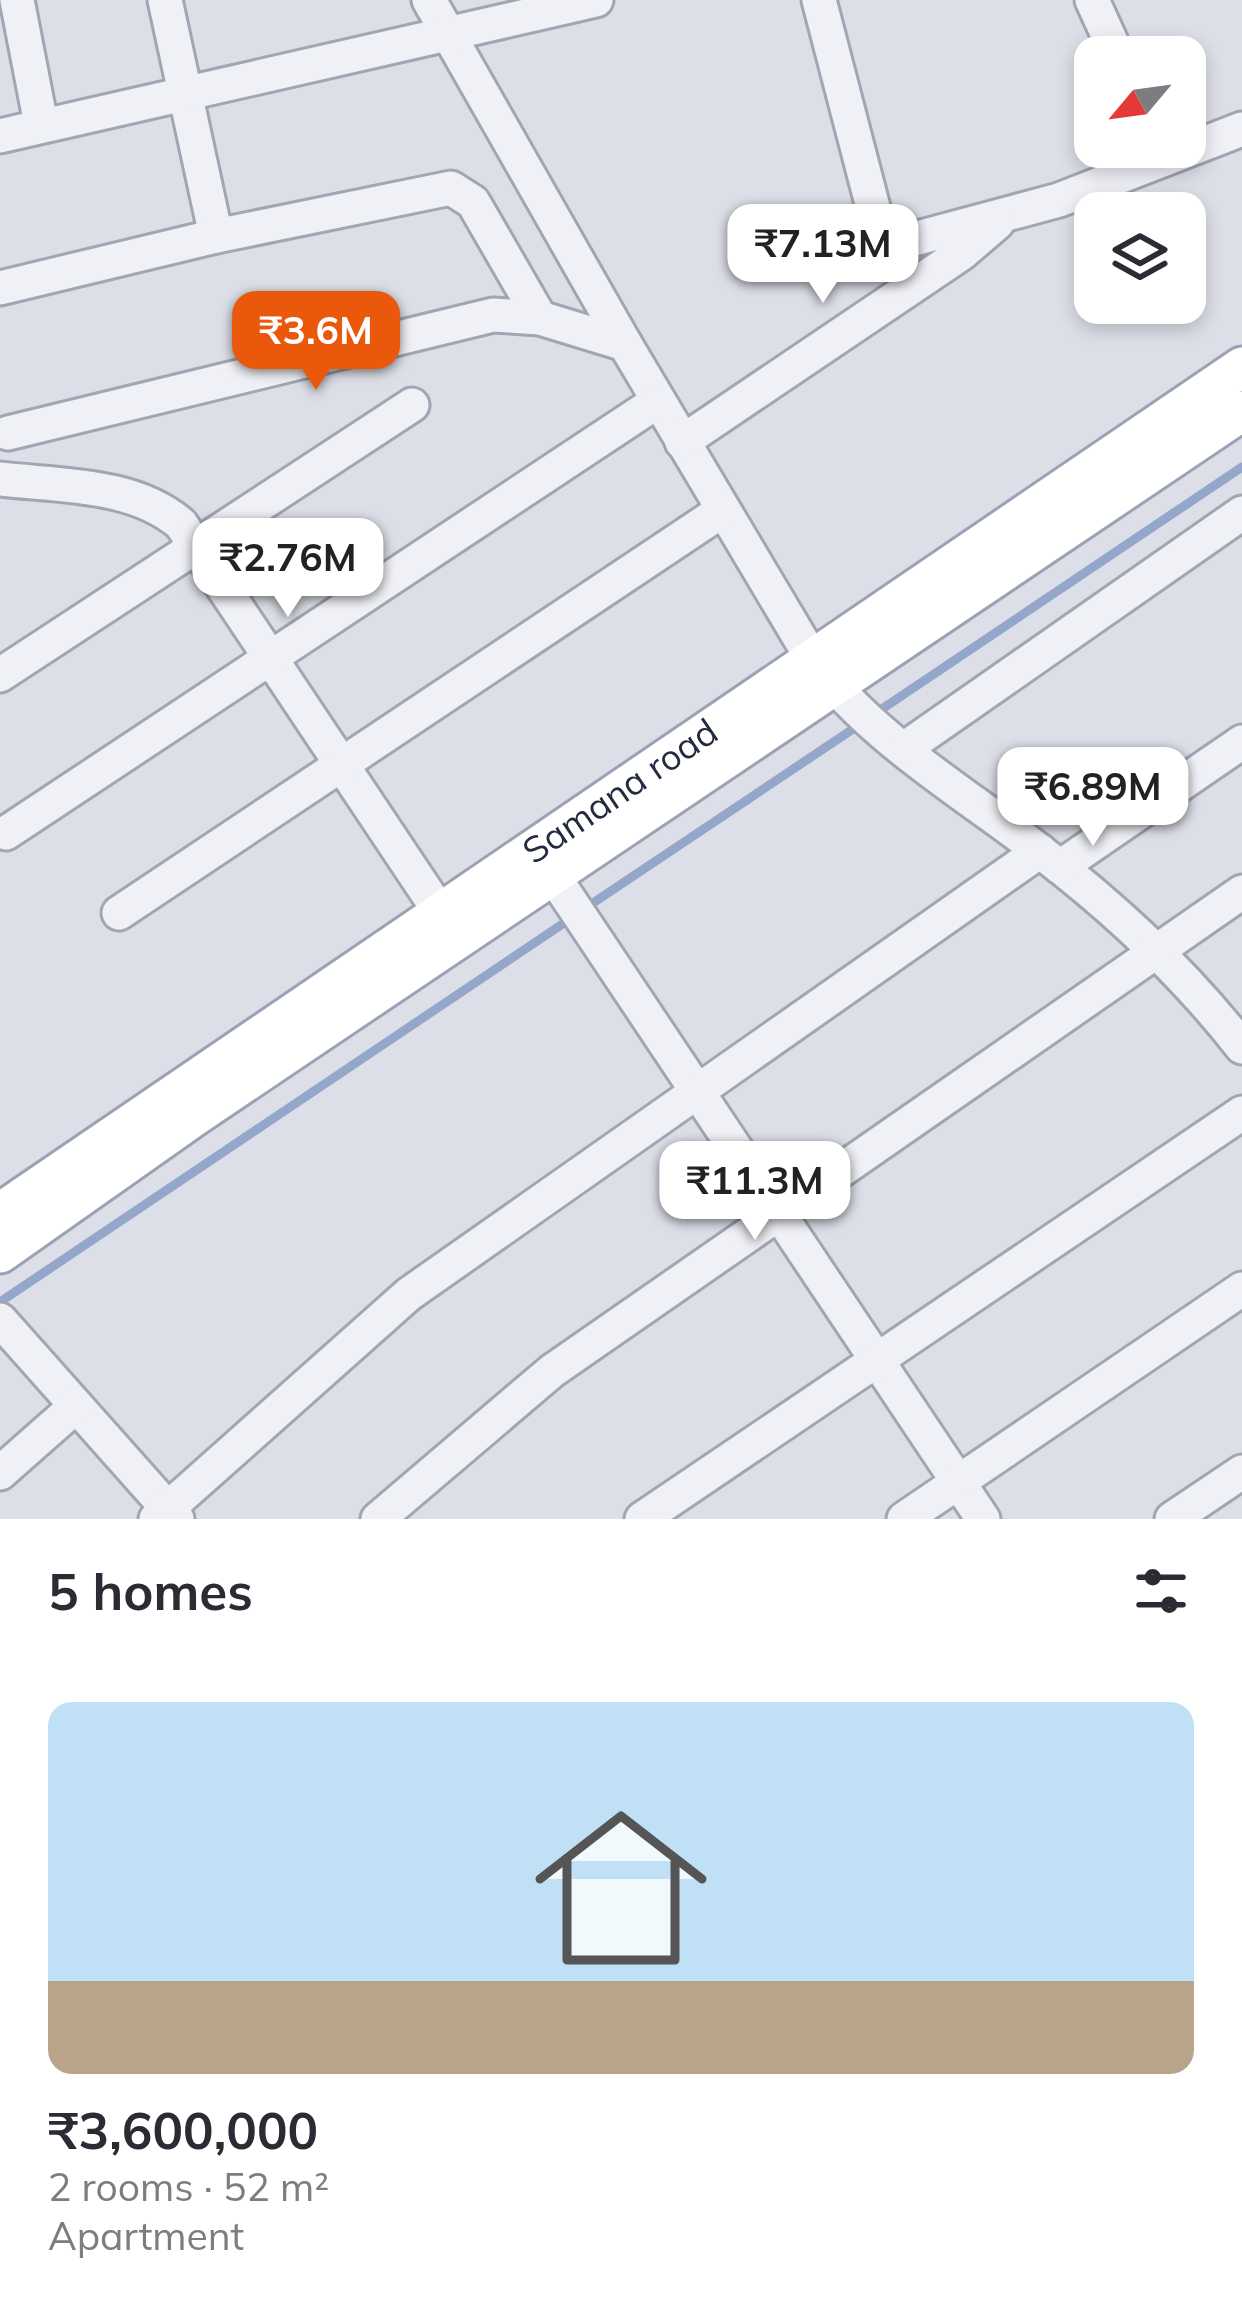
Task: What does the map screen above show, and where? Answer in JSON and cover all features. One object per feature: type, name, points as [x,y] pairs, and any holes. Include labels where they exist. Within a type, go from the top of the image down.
[{"type":"main road","name":"Samana road","points":[[448,925],[554,877],[844,696],[1238,390]]},
{"type":"main road","name":"Samana road","points":[[0,1213],[185,1103],[448,925],[844,696]]},
{"type":"main road","name":"Samana road","points":[[0,1253],[185,1103]]},
{"type":"street","points":[[17,0],[40,124]]},
{"type":"street","points":[[165,0],[216,236]]},
{"type":"street","points":[[429,0],[682,442],[844,696],[904,749],[1050,859],[1156,952],[1242,1047]]},
{"type":"street","points":[[0,136],[596,0]]},
{"type":"street","points":[[819,0],[876,219],[885,233],[914,239],[1003,218],[1128,168]]},
{"type":"street","points":[[1092,0],[1108,36]]},
{"type":"street","points":[[1206,141],[1242,130]]},
{"type":"street","points":[[0,288],[216,236],[451,188],[473,202],[539,318]]},
{"type":"street","points":[[682,442],[962,254],[1003,218]]},
{"type":"street","points":[[42,484],[4,427],[493,315],[539,318],[625,344]]},
{"type":"street","points":[[6,832],[658,400]]},
{"type":"street","points":[[0,675],[412,404]]},
{"type":"street","points":[[0,479],[123,494],[151,502],[181,524],[448,925]]},
{"type":"street","points":[[119,913],[723,510]]},
{"type":"street","points":[[904,749],[1242,513]]},
{"type":"street","points":[[1,1321],[167,1515],[410,1294],[1050,859],[1242,742]]},
{"type":"street","points":[[554,877],[983,1519]]},
{"type":"street","points":[[378,1519],[552,1371],[1242,892]]},
{"type":"street","points":[[642,1519],[1242,1113]]},
{"type":"street","points":[[904,1519],[1242,1289]]},
{"type":"street","points":[[0,1473],[76,1406]]},
{"type":"street","points":[[1172,1519],[1242,1472]]},
{"type":"waterway","points":[[873,715],[1242,467]]},
{"type":"waterway","points":[[584,909],[859,725]]},
{"type":"waterway","points":[[0,1302],[570,919]]}]
